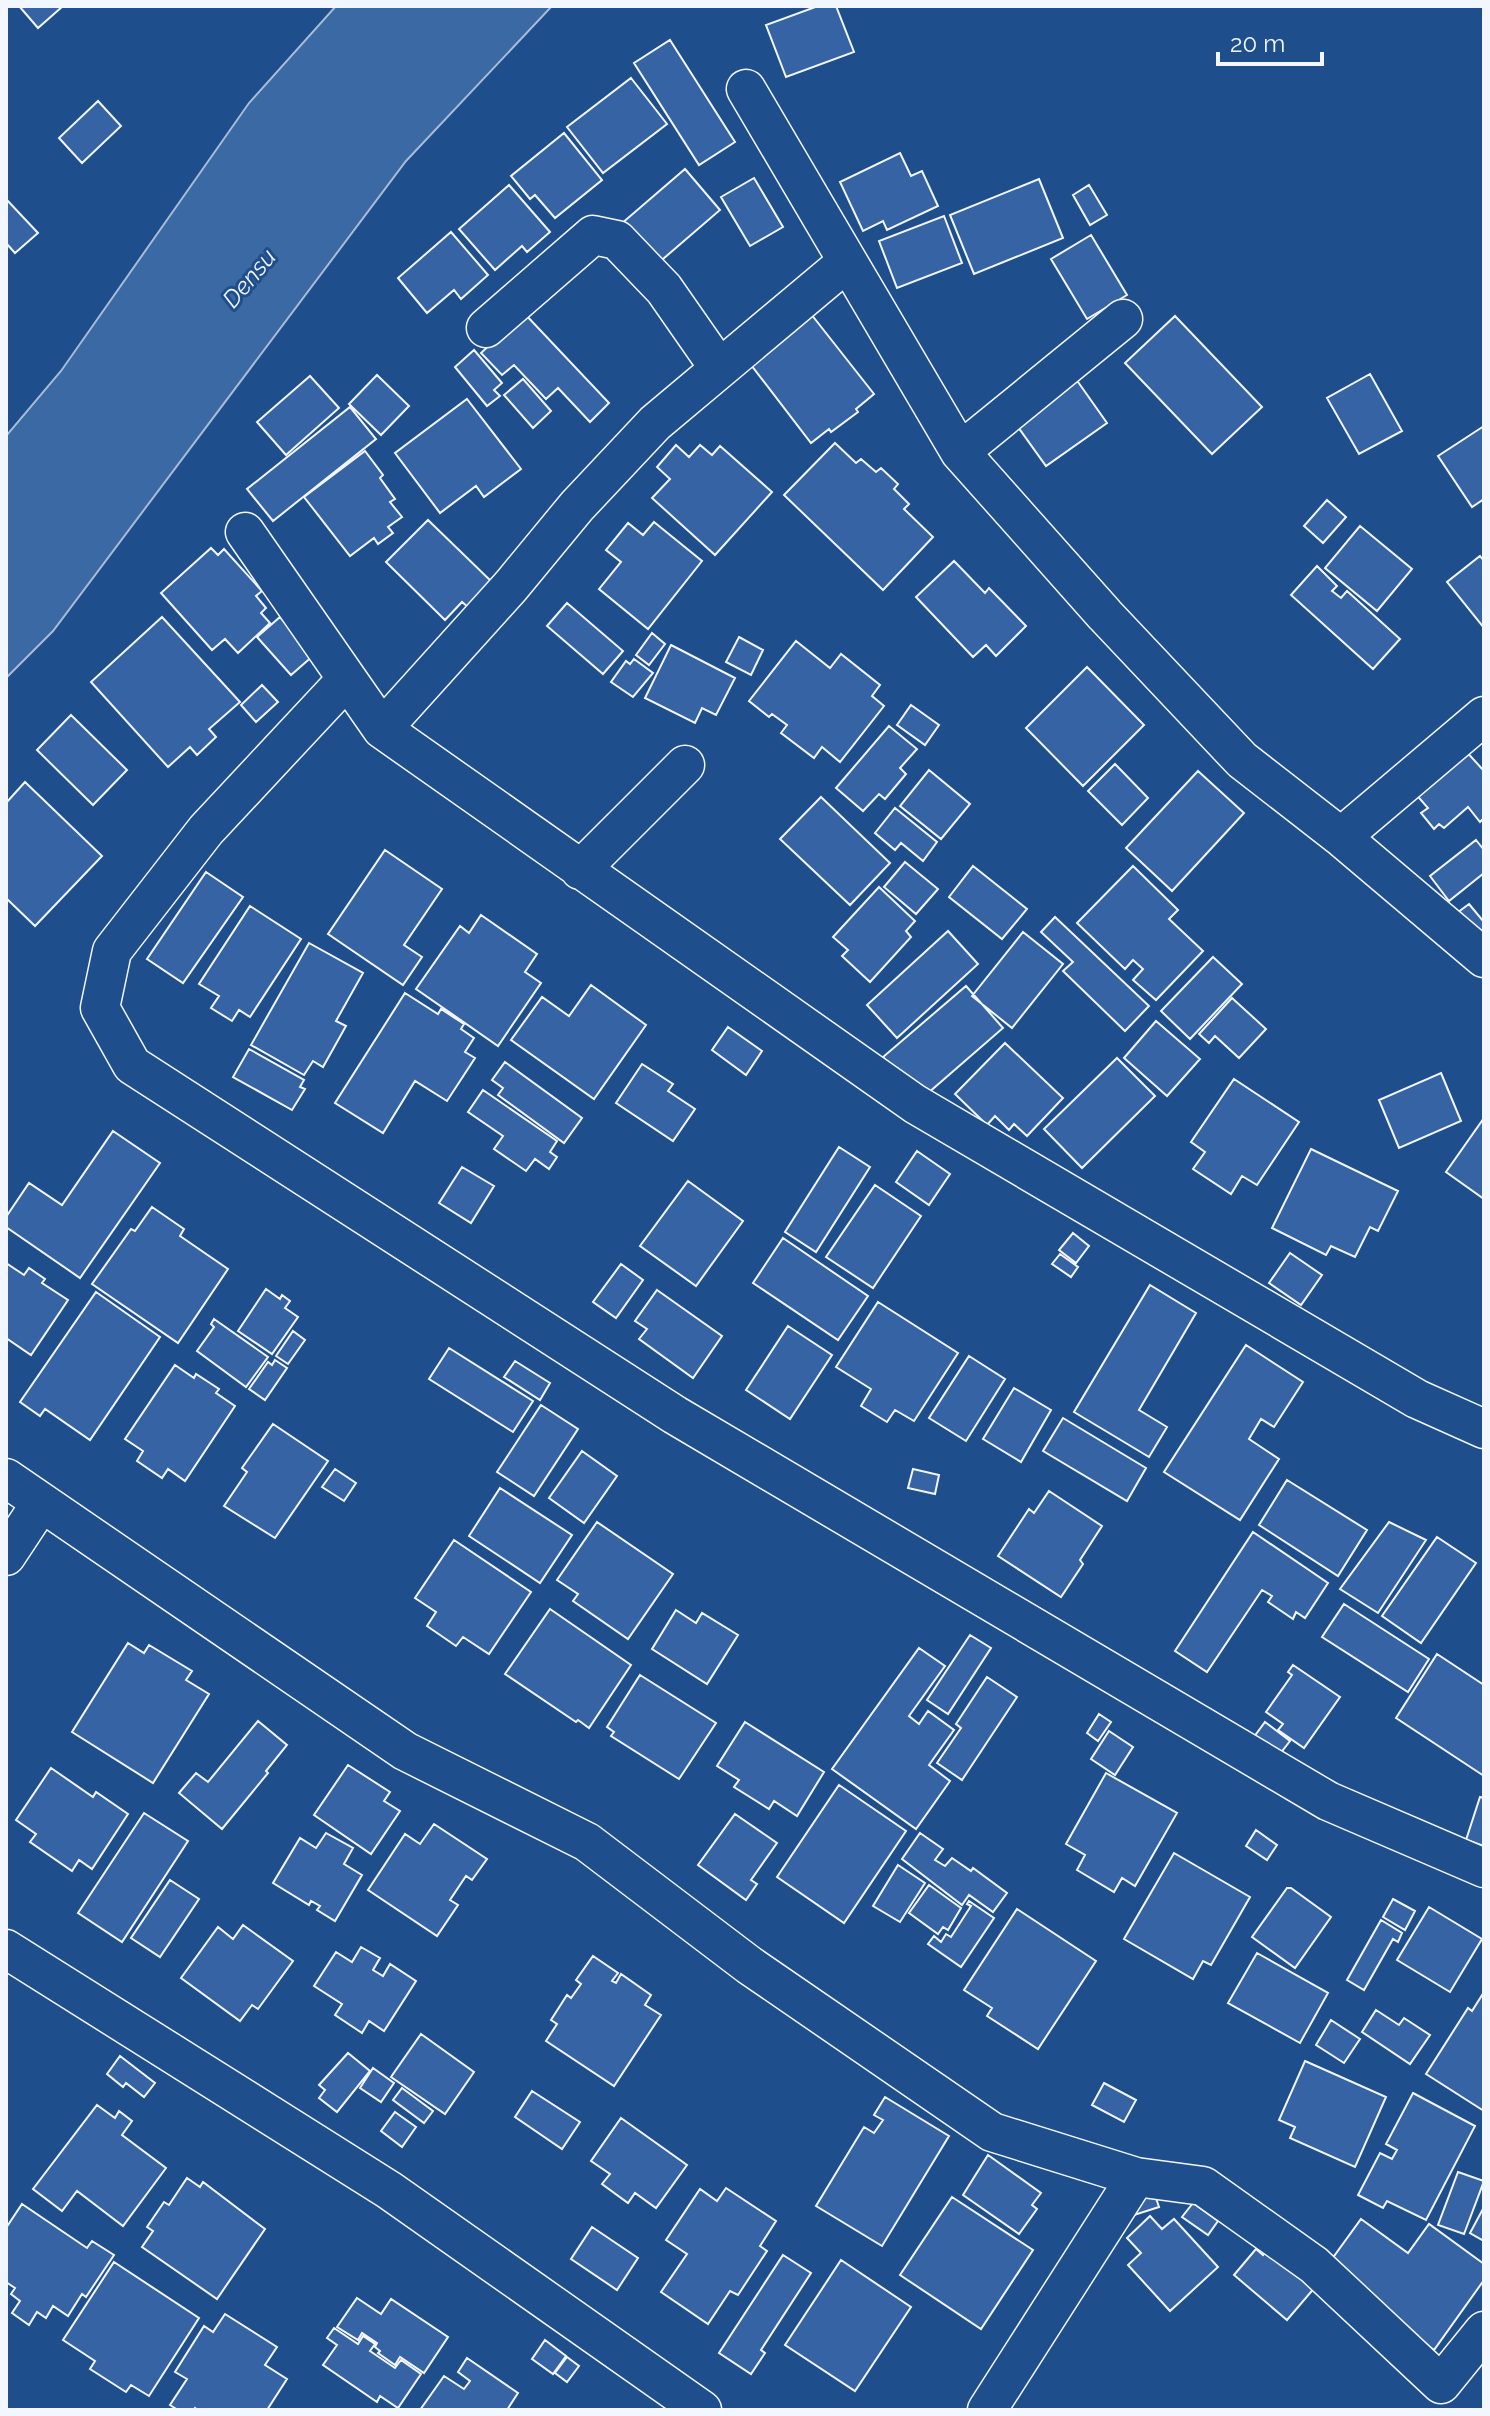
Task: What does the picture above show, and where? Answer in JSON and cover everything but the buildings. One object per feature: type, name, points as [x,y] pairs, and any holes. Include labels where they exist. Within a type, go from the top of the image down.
[{"type":"street","points":[[746,89],[960,452],[1105,615],[1242,760],[1341,837],[1484,958]]},
{"type":"street","points":[[486,328],[593,235],[617,240],[664,289],[719,368]]},
{"type":"street","points":[[382,729],[511,586],[577,506],[645,434],[847,262]]},
{"type":"street","points":[[960,452],[1123,319]]},
{"type":"street","points":[[245,532],[382,729],[915,1104],[1417,1399],[1484,1429]]},
{"type":"street","points":[[347,679],[206,830],[112,951],[100,1008],[132,1065],[675,1415],[1328,1801],[1484,1868]]},
{"type":"street","points":[[1341,837],[1484,716]]},
{"type":"street","points":[[580,870],[685,765]]},
{"type":"street","points":[[6,1478],[405,1751],[587,1842],[749,1965],[992,2132],[1136,2177],[1203,2186],[1314,2265],[1441,2384],[1484,2331]]},
{"type":"street","points":[[6,1556],[41,1503]]},
{"type":"street","points":[[6,1949],[389,2190],[702,2410]]},
{"type":"street","points":[[987,2410],[1136,2177]]},
{"type":"water","name":"Densu","points":[[336,6],[552,6],[406,161],[53,631],[6,678],[6,436],[61,371],[249,103]]}]
